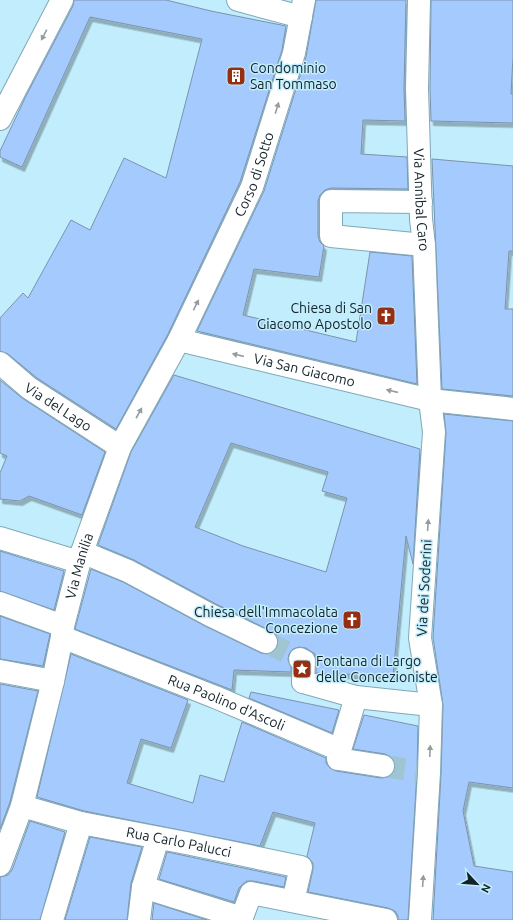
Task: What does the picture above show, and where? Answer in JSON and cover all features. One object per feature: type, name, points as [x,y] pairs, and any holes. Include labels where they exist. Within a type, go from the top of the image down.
[{"type":"street","points":[[0,118],[62,0]]},
{"type":"street","points":[[238,0],[302,8]]},
{"type":"street","name":"Via Annibal Caro","points":[[419,0],[418,88],[421,219],[424,245],[430,400]]},
{"type":"street","name":"Corso di Sotto","points":[[179,340],[252,187],[294,53],[302,8]]},
{"type":"street","points":[[421,202],[331,201],[331,236],[424,245]]},
{"type":"street","name":"Via San Giacomo","points":[[179,340],[430,400],[513,409]]},
{"type":"street","name":"Via Manilia","points":[[0,865],[22,806],[53,681],[62,632],[81,557],[120,447],[179,340]]},
{"type":"street","name":"Via del Lago","points":[[0,363],[30,388],[120,447]]},
{"type":"street","name":"Via dei Soderini","points":[[420,920],[424,772],[431,705],[420,638],[434,432],[430,400]]},
{"type":"street","points":[[0,538],[81,557],[128,571],[210,615],[266,642]]},
{"type":"street","name":"Rua Paolino d'Ascoli","points":[[0,603],[62,632],[340,750],[338,759],[383,766]]},
{"type":"street","points":[[303,667],[356,697],[431,705]]},
{"type":"street","points":[[0,671],[53,681]]},
{"type":"street","points":[[340,750],[356,697]]},
{"type":"street","name":"Rua Carlo Palucci","points":[[22,806],[81,823],[301,867],[293,901]]},
{"type":"street","points":[[52,920],[81,823]]},
{"type":"street","points":[[138,920],[143,887],[158,838]]},
{"type":"street","points":[[143,887],[242,919],[251,893],[386,920]]},
{"type":"building","points":[[74,0],[166,0],[211,11],[286,26],[282,50],[240,182],[168,334],[116,429],[37,378],[8,354],[0,351],[0,318],[23,293],[28,298],[71,220],[90,230],[124,158],[166,178],[202,39],[90,17],[22,167],[0,157],[0,151],[26,96],[73,6]]},
{"type":"building","points":[[316,0],[406,0],[404,88],[405,121],[363,120],[361,154],[407,157],[408,189],[331,188],[325,190],[320,195],[318,201],[318,236],[320,242],[324,246],[319,277],[254,269],[243,315],[356,342],[370,252],[412,256],[417,384],[197,331],[264,191],[306,57]]},
{"type":"building","points":[[431,0],[513,0],[513,57],[511,94],[513,94],[513,123],[431,121]]},
{"type":"building","points":[[432,159],[513,166],[513,251],[509,251],[505,309],[513,309],[513,396],[442,389]]},
{"type":"building","points":[[174,375],[420,449],[413,564],[406,536],[393,676],[316,673],[315,654],[306,648],[299,647],[293,649],[289,654],[288,660],[291,667],[291,672],[234,670],[232,690],[75,629],[91,569],[123,582],[205,626],[261,653],[273,653],[277,647],[277,635],[271,631],[216,604],[134,560],[98,545],[131,452]],"holes":[[[231,443],[328,472],[322,491],[347,498],[326,572],[243,546],[195,527]]]},
{"type":"building","points":[[0,380],[22,398],[105,452],[82,515],[29,496],[20,501],[0,499],[0,473],[7,456],[0,453]]},
{"type":"building","points":[[444,414],[513,421],[513,788],[469,782],[463,811],[474,866],[513,872],[513,920],[433,920],[441,774],[443,705],[433,637],[446,433]]},
{"type":"building","points":[[0,551],[64,571],[54,610],[0,591]]},
{"type":"building","points":[[0,616],[50,634],[43,666],[0,659]]},
{"type":"building","points":[[71,654],[188,700],[171,748],[141,739],[127,783],[193,803],[200,775],[224,782],[242,722],[326,758],[326,763],[330,768],[336,771],[381,778],[388,777],[393,774],[395,762],[391,757],[385,754],[353,749],[364,715],[418,726],[417,772],[408,920],[398,920],[398,916],[395,911],[388,908],[308,892],[313,863],[307,856],[315,823],[273,812],[260,846],[84,811],[37,797]]},
{"type":"building","points":[[0,684],[38,691],[10,802],[0,829]]},
{"type":"building","points":[[251,692],[339,710],[332,733],[249,698]]},
{"type":"building","points":[[30,821],[65,832],[40,920],[0,920],[0,877],[8,875],[12,870]]},
{"type":"building","points":[[90,837],[142,847],[131,883],[127,920],[65,920]]},
{"type":"building","points":[[167,852],[286,877],[284,887],[247,881],[239,888],[234,902],[159,879]]},
{"type":"building","points":[[154,903],[207,920],[152,920]]},
{"type":"tunnel","points":[[266,642],[300,659]]},
{"type":"tunnel","points":[[383,766],[419,771]]},
{"type":"place","name":"Condominio San Tommaso","points":[[236,76]]},
{"type":"place","name":"Chiesa di San Giacomo Apostolo","points":[[386,316]]},
{"type":"place","name":"Chiesa dell'Immacolata Concezione","points":[[352,620]]},
{"type":"place","name":"Fontana di Largo delle Concezioniste","points":[[302,669]]}]
